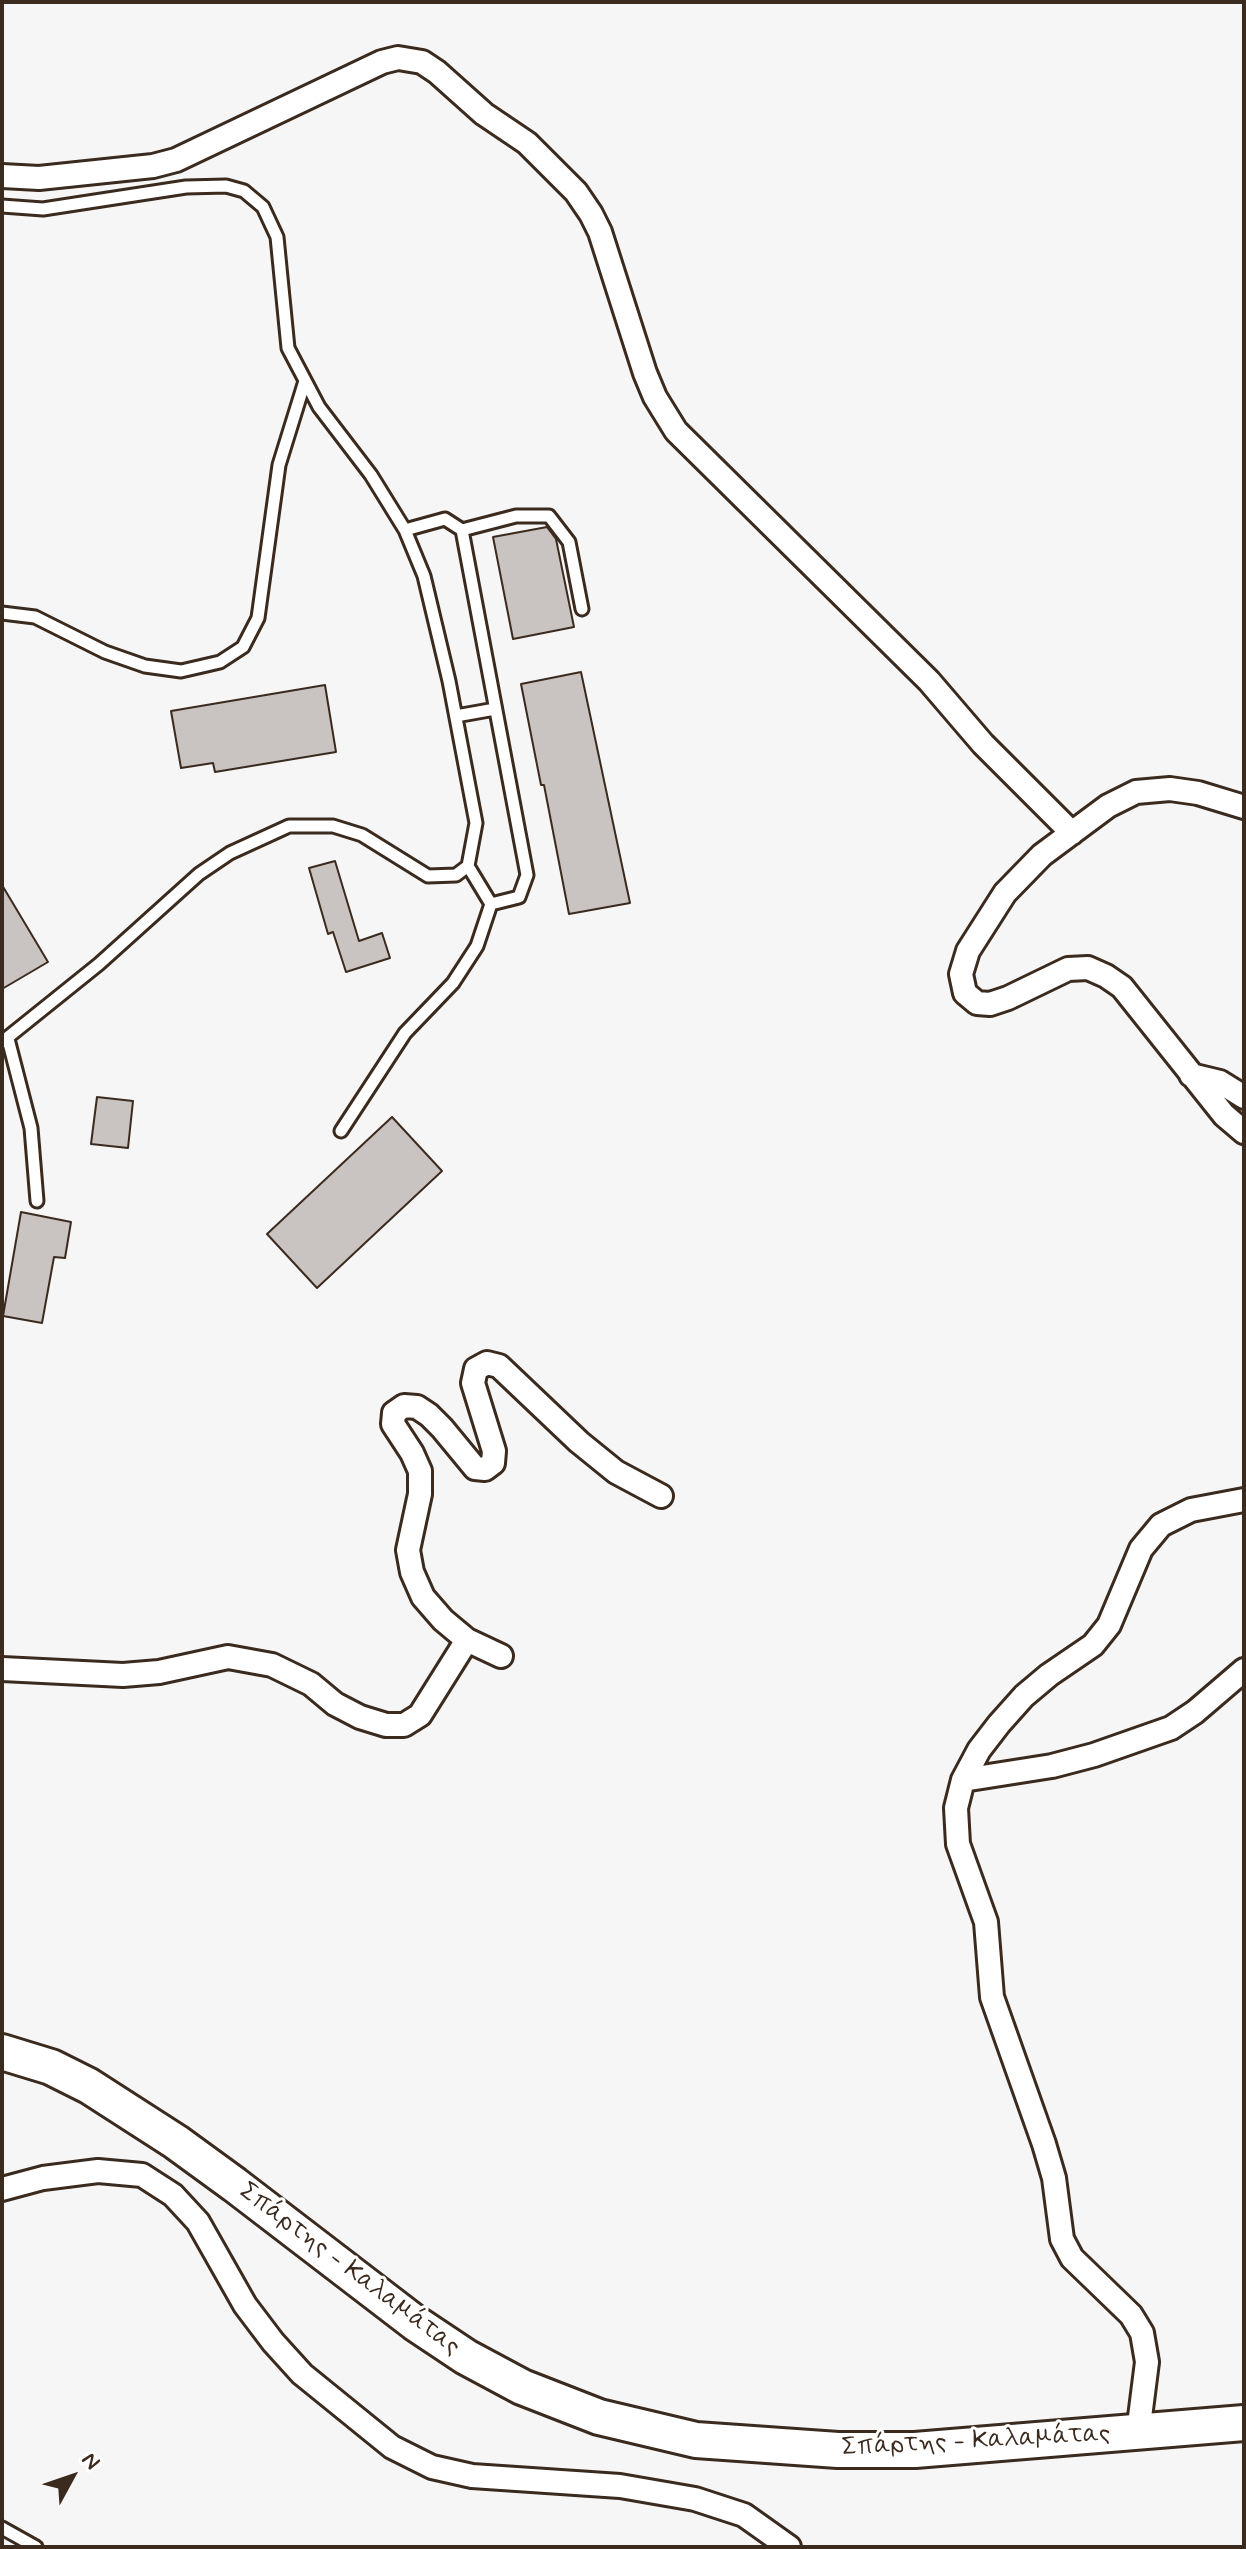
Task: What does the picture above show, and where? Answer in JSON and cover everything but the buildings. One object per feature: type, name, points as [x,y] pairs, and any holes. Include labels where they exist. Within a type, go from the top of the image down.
[{"type":"main road","name":"Σπάρτης - Καλαμάτας","points":[[2,2052],[51,2067],[176,2142],[415,2323],[466,2357],[522,2387],[599,2417],[696,2440],[838,2450],[915,2450],[1244,2423]]},
{"type":"street","points":[[2,176],[39,178],[153,166],[176,160],[382,62],[398,58],[422,62],[475,107],[527,143],[576,192],[600,232],[645,373],[655,397],[676,431],[929,681],[983,744],[1072,833]]},
{"type":"street","points":[[1244,807],[1198,793],[1170,789],[1136,792],[1108,806],[1023,873],[989,916],[968,951],[961,974],[965,993],[977,1003],[990,1004],[1068,969],[1088,968],[1106,976],[1122,987],[1224,1115],[1244,1132]]},
{"type":"street","points":[[1191,1075],[1220,1082],[1244,1097]]},
{"type":"street","points":[[501,1656],[467,1640],[443,1620],[423,1597],[412,1572],[408,1550],[420,1494],[420,1471],[393,1424],[394,1413],[404,1406],[417,1407],[442,1428],[475,1468],[485,1469],[493,1463],[494,1451],[473,1383],[476,1369],[487,1363],[499,1366],[591,1452],[616,1472],[661,1496]]},
{"type":"street","points":[[1138,2433],[1147,2362],[1142,2333],[1131,2315],[1072,2258],[1062,2239],[1054,2178],[992,1997],[986,1922],[958,1844],[956,1808],[963,1780],[979,1750],[1024,1696],[1093,1645],[1109,1625],[1141,1549],[1161,1525],[1191,1510],[1244,1500]]},
{"type":"street","points":[[2,1669],[123,1675],[159,1672],[228,1657],[272,1665],[311,1684],[335,1704],[360,1717],[386,1725],[404,1725],[420,1715],[467,1640]]},
{"type":"street","points":[[963,1780],[1052,1766],[1171,1728],[1195,1712],[1244,1670]]},
{"type":"street","points":[[2,2189],[43,2178],[98,2171],[142,2175],[173,2195],[198,2222],[245,2305],[302,2374],[392,2447],[432,2467],[472,2476],[620,2486],[695,2499],[744,2515],[789,2547]]},
{"type":"lane","points":[[2,206],[43,209],[186,187],[226,186],[244,191],[263,207],[277,237],[288,348],[319,407],[371,475],[405,530],[424,576],[456,716],[476,823],[468,866],[491,904],[477,946],[453,983],[405,1033],[341,1131]]},
{"type":"lane","points":[[2,613],[35,617],[105,652],[157,668],[181,671],[220,662],[243,647],[258,618],[279,465],[305,381]]},
{"type":"lane","points":[[462,530],[516,516],[549,516],[569,542],[582,609]]},
{"type":"lane","points":[[405,530],[445,519],[462,530],[527,875],[519,897],[491,904]]},
{"type":"lane","points":[[456,716],[495,709]]},
{"type":"lane","points":[[37,1201],[31,1128],[5,1041],[99,964],[199,874],[230,853],[289,826],[333,826],[362,835],[428,876],[456,875],[468,866]]},
{"type":"lane","points":[[2,2528],[36,2547]]}]
